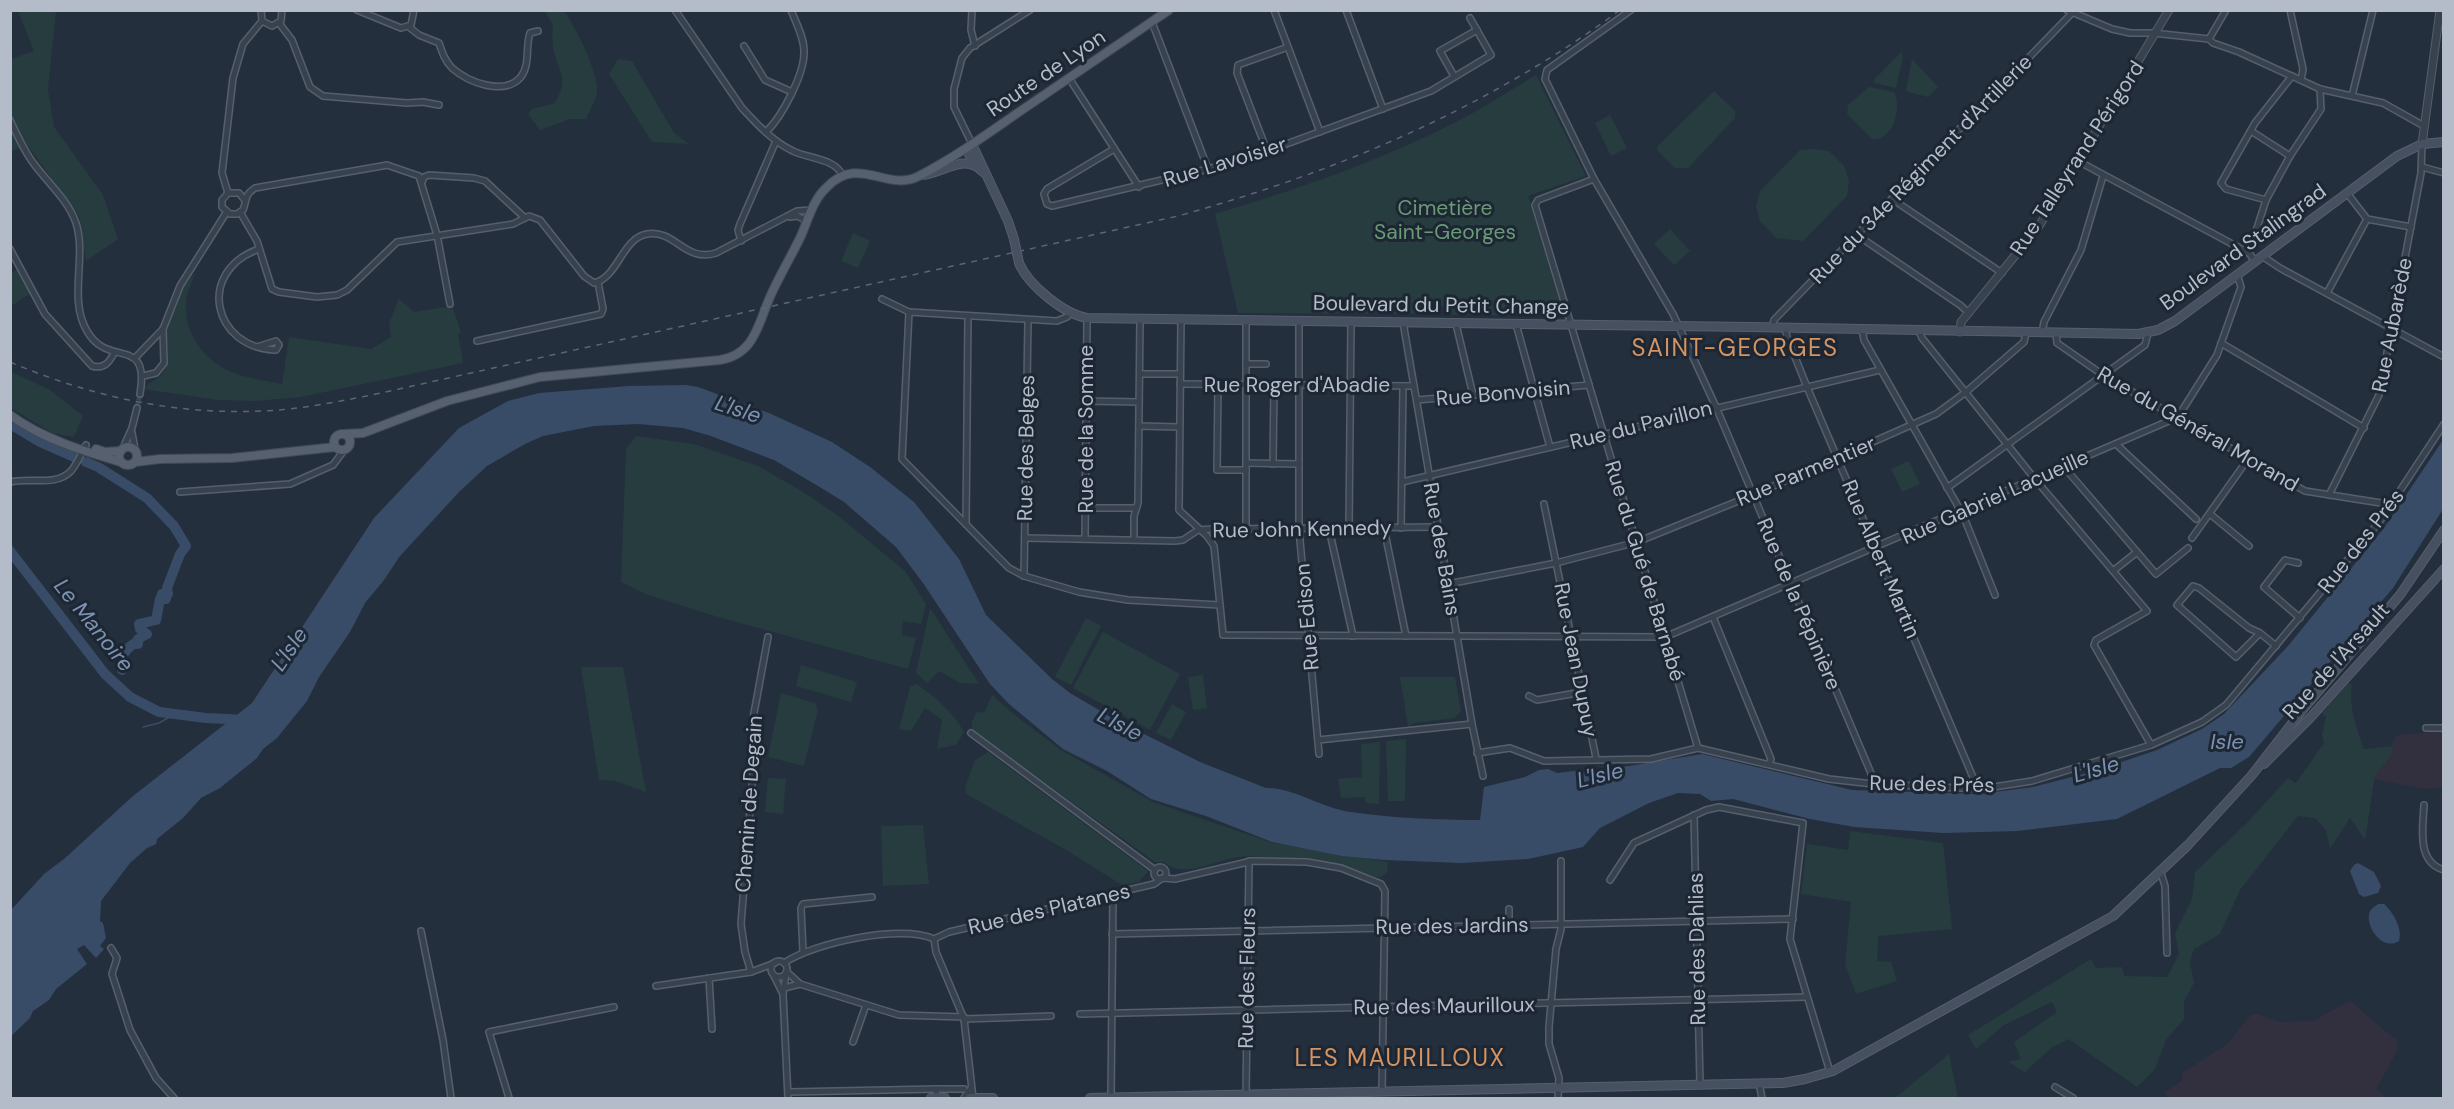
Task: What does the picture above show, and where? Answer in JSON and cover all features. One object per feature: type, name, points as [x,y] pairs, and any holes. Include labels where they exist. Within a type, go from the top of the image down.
[{"type":"main road","name":"Route de Lyon","points":[[921,175],[972,144],[1169,10]]},
{"type":"main road","name":"Boulevard Stalingrad","points":[[2014,333],[2124,335],[2148,333],[2175,321],[2408,150],[2422,144],[2444,142]]},
{"type":"main road","points":[[972,144],[968,152],[974,164],[982,171],[991,185]]},
{"type":"main road","name":"Boulevard du Petit Change","points":[[972,144],[1008,221],[1019,263],[1031,281],[1070,313],[1087,318],[1772,327],[2014,333]]},
{"type":"main road","points":[[10,415],[46,436],[73,441],[130,465],[135,462],[160,459],[205,460],[340,446],[377,427],[447,401],[540,378],[730,358],[746,348],[752,341],[770,297],[824,189],[843,176],[861,172],[904,180],[936,173],[960,163],[974,164]]},
{"type":"main road","points":[[340,446],[349,439],[344,434],[363,433]]},
{"type":"main road","points":[[85,448],[105,452],[129,447],[160,459]]},
{"type":"main road","points":[[135,449],[138,454],[135,462]]},
{"type":"main road","points":[[122,450],[122,462]]},
{"type":"main road","points":[[1090,1098],[1320,1096],[1382,1092],[1429,1095],[1558,1088],[1760,1083],[1794,1081],[1830,1072],[2105,922],[2188,845],[2252,774],[2400,595],[2444,530]]},
{"type":"main road","name":"Rue de l'Arsault","points":[[2252,774],[2310,718],[2444,569]]},
{"type":"main road","points":[[2298,716],[2310,718]]},
{"type":"main road","points":[[2291,725],[2295,728],[2303,725]]},
{"type":"main road","points":[[972,1098],[993,1098]]},
{"type":"street","points":[[228,193],[222,173],[233,78],[243,44],[262,21],[261,10]]},
{"type":"street","points":[[262,21],[272,26],[279,23],[282,10]]},
{"type":"street","points":[[357,10],[394,26],[410,27],[419,35],[440,43],[446,61],[452,67],[485,84],[500,87],[510,85],[522,76],[528,58],[530,33],[538,31]]},
{"type":"street","points":[[410,27],[414,10]]},
{"type":"street","points":[[675,10],[742,108],[766,132],[792,151],[836,166],[843,176]]},
{"type":"street","points":[[766,132],[776,122],[792,92],[805,54],[791,10]]},
{"type":"street","points":[[972,10],[971,30],[975,46]]},
{"type":"street","points":[[972,144],[956,115],[953,99],[959,64],[964,54],[1030,10]]},
{"type":"street","points":[[1274,10],[1320,132]]},
{"type":"street","points":[[1346,10],[1383,109]]},
{"type":"street","name":"Rue de la Pépinière","points":[[1631,10],[1547,70],[1544,75],[1546,84],[1594,178],[1678,326],[1716,407],[1873,778],[1873,784]]},
{"type":"street","points":[[2085,17],[2089,10]]},
{"type":"street","name":"Rue Talleyrand Périgord","points":[[1960,332],[1961,322],[2039,226],[2169,10]]},
{"type":"street","points":[[2209,39],[2226,10]]},
{"type":"street","points":[[2290,10],[2303,69],[2301,80]]},
{"type":"street","points":[[2352,96],[2373,10]]},
{"type":"street","points":[[2070,11],[2112,29],[2130,33],[2157,33],[2209,39],[2213,43],[2239,52],[2320,89],[2383,103],[2424,126]]},
{"type":"street","name":"Rue du 34e Régiment d'Artillerie","points":[[1772,327],[1774,320],[2070,11]]},
{"type":"street","points":[[2422,144],[2441,15]]},
{"type":"street","points":[[1454,76],[1440,51],[1477,30],[1470,18]]},
{"type":"street","points":[[1152,22],[1208,170]]},
{"type":"street","points":[[279,23],[292,40],[310,87],[322,96],[439,105]]},
{"type":"street","name":"Rue Lavoisier","points":[[1114,149],[1047,189],[1044,194],[1049,206],[1208,170],[1431,91],[1491,55],[1477,30]]},
{"type":"street","points":[[744,46],[765,81],[792,92]]},
{"type":"street","points":[[1267,151],[1237,73],[1238,65],[1288,47]]},
{"type":"street","points":[[2266,200],[2226,189],[2221,183],[2251,131],[2292,76]]},
{"type":"street","points":[[1069,78],[1139,187]]},
{"type":"street","points":[[2249,253],[2266,200],[2290,156],[2320,109],[2320,89]]},
{"type":"street","points":[[10,120],[32,162],[73,215],[80,244],[79,291],[82,321],[91,338],[101,347],[114,353],[135,357],[140,364],[143,376],[140,394]]},
{"type":"street","points":[[2251,131],[2290,156]]},
{"type":"street","points":[[1108,138],[1115,134]]},
{"type":"street","points":[[741,240],[738,230],[740,224],[776,141]]},
{"type":"street","name":"Rue Aubarède","points":[[2329,495],[2379,394],[2422,167],[2422,144]]},
{"type":"street","points":[[2078,161],[2249,253],[2254,261]]},
{"type":"street","points":[[244,199],[239,193],[228,193],[223,197],[221,204],[226,213],[233,215],[240,212],[244,207],[244,199],[255,188],[382,166],[415,174],[422,182],[437,234],[450,304]]},
{"type":"street","points":[[2422,167],[2444,173]]},
{"type":"street","points":[[422,182],[424,177],[429,176],[474,178],[485,181],[525,218]]},
{"type":"street","points":[[2042,333],[2044,322],[2081,250],[2103,176]]},
{"type":"street","name":"Rue du Gué de Barnabé","points":[[1594,178],[1538,200],[1534,205],[1698,748]]},
{"type":"street","points":[[2347,193],[2367,219],[2411,227]]},
{"type":"street","points":[[1892,199],[2002,273]]},
{"type":"street","points":[[240,212],[260,249],[272,289],[325,298],[347,290],[397,242],[513,224],[525,218],[534,217],[540,220],[584,276],[591,282],[598,282],[643,235],[654,233],[664,235],[691,252],[704,256],[803,209],[812,210]]},
{"type":"street","points":[[135,357],[163,330],[180,286],[226,213]]},
{"type":"street","points":[[785,217],[797,216],[807,221]]},
{"type":"street","points":[[2327,293],[2367,219]]},
{"type":"street","points":[[1857,235],[1969,313]]},
{"type":"street","points":[[10,249],[45,314],[92,366],[106,365],[114,353]]},
{"type":"street","points":[[257,347],[231,331],[224,321],[218,300],[221,283],[234,262],[260,249]]},
{"type":"street","points":[[2262,256],[2274,265],[2444,357]]},
{"type":"street","points":[[2177,417],[2217,355],[2241,287],[2237,274]]},
{"type":"street","points":[[477,341],[601,314],[603,309],[598,282]]},
{"type":"street","points":[[882,299],[909,312],[1060,321],[1070,313]]},
{"type":"street","points":[[909,312],[902,459],[1010,568],[1024,576],[1079,592],[1128,600],[1220,604]]},
{"type":"street","points":[[966,524],[969,316]]},
{"type":"street","name":"Rue de la Somme","points":[[1085,539],[1087,318]]},
{"type":"street","name":"Rue des Belges","points":[[1024,576],[1028,320]]},
{"type":"street","points":[[1134,540],[1139,426],[1140,320]]},
{"type":"street","points":[[1181,320],[1179,510],[1207,536],[1214,546],[1224,635],[1665,637]]},
{"type":"street","points":[[1246,321],[1246,529]]},
{"type":"street","name":"Rue Edison","points":[[1299,321],[1299,529],[1318,754]]},
{"type":"street","points":[[1348,528],[1351,322]]},
{"type":"street","name":"Rue des Bains","points":[[1402,322],[1477,753],[1483,776]]},
{"type":"street","points":[[1456,324],[1473,396]]},
{"type":"street","points":[[1516,324],[1550,447]]},
{"type":"street","name":"Rue Albert Martin","points":[[1785,328],[1807,387],[1978,789]]},
{"type":"street","points":[[1862,329],[1864,340],[1880,370],[1960,512],[1995,595]]},
{"type":"street","points":[[143,376],[156,373],[162,367],[165,353],[163,330]]},
{"type":"street","points":[[1919,331],[1922,338],[2034,479],[2146,611],[2096,640],[2094,645],[2151,745]]},
{"type":"street","name":"Rue Parmentier","points":[[1448,584],[1556,562],[1637,542],[1839,458],[1946,408],[2024,342],[2026,333]]},
{"type":"street","name":"Rue du Général Morand","points":[[2056,333],[2057,343],[2103,375],[2305,492],[2381,502],[2390,506]]},
{"type":"street","points":[[1947,488],[2145,345],[2148,333]]},
{"type":"street","points":[[2221,343],[2364,428]]},
{"type":"street","points":[[1246,363],[1266,364]]},
{"type":"street","name":"Rue du Pavillon","points":[[1402,482],[1880,370]]},
{"type":"street","points":[[1140,374],[1180,374]]},
{"type":"street","name":"Rue Roger d'Abadie","points":[[1180,384],[1414,386]]},
{"type":"street","points":[[1218,384],[1217,470],[1272,464],[1299,464]]},
{"type":"street","points":[[1272,464],[1274,385]]},
{"type":"street","name":"Rue Bonvoisin","points":[[1417,400],[1589,385]]},
{"type":"street","points":[[1401,528],[1403,386]]},
{"type":"street","points":[[1086,401],[1139,402]]},
{"type":"street","points":[[122,450],[132,428],[137,408]]},
{"type":"street","name":"Rue Gabriel Lacueille","points":[[1665,637],[2177,417]]},
{"type":"street","name":"Rue des Prés","points":[[1477,753],[1510,748],[1544,760],[1651,759],[1698,748],[1830,779],[1873,784],[1978,789],[2032,782],[2151,745],[2202,722],[2226,705],[2390,506],[2444,424]]},
{"type":"street","points":[[1139,426],[1179,427]]},
{"type":"street","points":[[132,428],[132,443],[135,449]]},
{"type":"street","points":[[2116,444],[2196,519]]},
{"type":"street","points":[[180,492],[290,484],[337,462],[340,446]]},
{"type":"street","points":[[10,482],[54,480],[63,477],[72,470],[85,448]]},
{"type":"street","points":[[2192,538],[2248,459]]},
{"type":"street","points":[[2064,466],[2156,574],[2188,548]]},
{"type":"street","name":"Rue Jean Dupuy","points":[[1544,504],[1596,758]]},
{"type":"street","points":[[1085,508],[1136,508]]},
{"type":"street","points":[[2210,514],[2249,546]]},
{"type":"street","name":"Rue John Kennedy","points":[[1025,538],[1184,540],[1198,530],[1438,527]]},
{"type":"street","points":[[1384,528],[1406,636]]},
{"type":"street","points":[[1329,529],[1353,636]]},
{"type":"street","points":[[2113,571],[2137,552]]},
{"type":"street","points":[[2298,563],[2285,560],[2264,587],[2300,618]]},
{"type":"street","points":[[2260,633],[2236,657],[2177,604],[2193,586],[2199,588],[2248,628],[2260,633],[2276,646]]},
{"type":"street","points":[[1713,617],[1771,759],[1769,764]]},
{"type":"street","name":"Chemin de Degain","points":[[751,972],[741,924],[753,772],[752,724],[768,637]]},
{"type":"street","points":[[1529,696],[1537,700],[1582,692]]},
{"type":"street","points":[[1318,740],[1472,724]]},
{"type":"street","points":[[2426,728],[2444,728]]},
{"type":"street","points":[[971,733],[1154,872]]},
{"type":"street","points":[[2424,805],[2424,849],[2429,862],[2444,870]]},
{"type":"street","points":[[1610,880],[1634,843],[1694,815],[1719,807],[1803,824],[1790,939],[1830,1072]]},
{"type":"street","name":"Rue des Dahlias","points":[[1694,815],[1700,1084]]},
{"type":"street","name":"Rue des Platanes","points":[[1154,872],[1163,876],[1181,877],[1249,861],[1306,862],[1341,868],[1383,886],[1385,891],[1384,928]]},
{"type":"street","name":"Rue des Fleurs","points":[[1246,1095],[1249,861]]},
{"type":"street","points":[[1558,1098],[1559,1078],[1549,1044],[1556,949],[1561,924],[1561,861]]},
{"type":"street","name":"Rue des Platanes","points":[[1149,885],[1154,872],[1161,867],[1163,876]]},
{"type":"street","points":[[2160,870],[2165,886],[2167,953]]},
{"type":"street","name":"Rue des Platanes","points":[[934,939],[949,932],[1149,885],[1156,883],[1163,876]]},
{"type":"street","points":[[1111,1098],[1113,894]]},
{"type":"street","points":[[803,952],[801,908],[803,904],[872,897]]},
{"type":"street","points":[[1509,909],[1509,925]]},
{"type":"street","name":"Rue des Jardins","points":[[1112,934],[1793,919]]},
{"type":"street","points":[[1382,1092],[1384,928]]},
{"type":"street","points":[[421,931],[443,1040],[451,1098]]},
{"type":"street","points":[[751,972],[775,963],[784,963],[803,952],[866,935],[918,934],[934,939],[936,952],[964,1018],[972,1098]]},
{"type":"street","points":[[111,948],[117,958],[112,974],[130,1030],[156,1078],[174,1098]]},
{"type":"street","points":[[775,963],[773,973],[784,991]]},
{"type":"street","points":[[784,963],[787,973],[784,991],[788,1095],[937,1096],[964,1089]]},
{"type":"street","points":[[656,986],[751,972],[773,973],[779,977],[787,973]]},
{"type":"street","points":[[787,973],[800,984],[899,1015],[964,1018],[1051,1016]]},
{"type":"street","points":[[709,978],[712,1029]]},
{"type":"street","points":[[784,991],[800,984]]},
{"type":"street","name":"Rue des Maurilloux","points":[[1080,1014],[1807,997]]},
{"type":"street","points":[[853,1042],[866,1005]]},
{"type":"street","points":[[509,1098],[489,1032],[614,1007]]},
{"type":"street","points":[[1760,1083],[1762,1098]]},
{"type":"street","points":[[964,1098],[972,1086]]},
{"type":"street","points":[[2055,1087],[2073,1098]]},
{"type":"shaded area","points":[[2443,731],[2443,787],[2424,789],[2374,779],[2390,758],[2394,739],[2398,735]]},
{"type":"shaded area","points":[[2350,1001],[2396,1040],[2398,1049],[2376,1089],[2387,1098],[2168,1098],[2165,1092],[2182,1081],[2182,1073],[2227,1044],[2251,1015],[2256,1014],[2280,1022],[2313,1021]]},
{"type":"green space","points":[[18,11],[56,11],[48,90],[54,127],[103,195],[118,239],[86,261],[80,218],[28,146],[11,151],[11,59],[34,51]]},
{"type":"green space","points":[[545,11],[564,11],[591,63],[597,93],[586,119],[570,119],[540,130],[528,114],[532,109],[555,103],[562,86],[562,74],[553,46],[552,25]]},
{"type":"green space","points":[[1901,52],[1903,56],[1896,88],[1875,83],[1874,80]]},
{"type":"green space","points":[[618,59],[632,61],[674,133],[689,144],[652,142],[609,74]]},
{"type":"green space","points":[[1912,59],[1938,87],[1928,97],[1908,92],[1906,89]]},
{"type":"green space","name":"Cimetière Saint-Georges","points":[[1536,75],[1586,176],[1528,196],[1564,316],[1451,315],[1446,307],[1439,306],[1431,307],[1424,314],[1238,313],[1215,214],[1307,185],[1368,162],[1466,117]]},
{"type":"green space","points":[[1869,87],[1894,92],[1897,106],[1890,129],[1885,135],[1872,139],[1847,114],[1848,105]]},
{"type":"green space","points":[[1714,91],[1735,111],[1735,118],[1688,168],[1675,168],[1657,150],[1658,146]]},
{"type":"green space","points":[[1610,115],[1627,148],[1611,156],[1595,123]]},
{"type":"green space","points":[[1800,150],[1829,151],[1844,166],[1849,181],[1847,196],[1803,241],[1776,238],[1760,221],[1756,207],[1760,191]]},
{"type":"green space","points":[[1670,229],[1690,251],[1674,265],[1654,244]]},
{"type":"green space","points":[[853,233],[870,241],[858,268],[841,261]]},
{"type":"green space","points":[[19,269],[31,293],[11,306],[11,273]]},
{"type":"green space","points":[[195,273],[186,304],[190,330],[201,349],[209,357],[217,364],[237,374],[282,384],[289,337],[371,349],[391,337],[389,323],[399,299],[414,312],[452,306],[461,332],[458,334],[463,363],[301,397],[254,401],[218,400],[143,389],[160,376],[167,366],[168,320],[178,298]]},
{"type":"green space","points":[[10,371],[50,390],[83,416],[74,437],[52,433],[11,408]]},
{"type":"green space","points":[[636,436],[694,444],[758,466],[836,514],[905,571],[926,604],[921,624],[903,621],[902,635],[916,638],[908,669],[715,616],[648,595],[621,582],[626,449]]},
{"type":"green space","points":[[1909,461],[1920,484],[1902,492],[1891,469]]},
{"type":"green space","points":[[930,608],[979,684],[960,683],[939,671],[927,683],[916,673]]},
{"type":"green space","points":[[1086,618],[1101,626],[1071,685],[1055,677]]},
{"type":"green space","points":[[1103,632],[1180,674],[1150,730],[1073,688]]},
{"type":"green space","points":[[801,665],[857,682],[851,702],[796,686]]},
{"type":"green space","points":[[581,667],[623,667],[646,792],[615,781],[599,780]]},
{"type":"green space","points":[[1203,675],[1207,708],[1193,710],[1188,677]]},
{"type":"green space","points":[[1400,677],[1455,677],[1461,711],[1455,718],[1408,726]]},
{"type":"green space","points":[[2348,683],[2352,685],[2352,709],[2364,749],[2393,746],[2390,758],[2375,775],[2365,840],[2350,818],[2330,849],[2326,830],[2315,818],[2298,816],[2240,890],[2220,934],[2194,949],[2190,962],[2194,983],[2184,1002],[2184,1019],[2166,1040],[2155,1069],[2137,1087],[2069,1039],[2051,1048],[2025,1072],[2008,1062],[2021,1059],[2014,1042],[2057,1012],[2052,1002],[2004,1025],[1976,1049],[1968,1035],[2091,959],[2096,968],[2122,967],[2124,976],[2167,977],[2179,954],[2175,933],[2192,899],[2195,872],[2248,822],[2288,778],[2296,783],[2324,743],[2322,735],[2326,717],[2322,713]]},
{"type":"green space","points":[[916,684],[943,705],[960,725],[964,732],[956,745],[937,749],[942,720],[925,708],[911,731],[899,729],[910,687]]},
{"type":"green space","points":[[781,693],[815,703],[818,710],[804,766],[768,757]]},
{"type":"green space","points":[[992,695],[1061,750],[1153,802],[1273,843],[1388,862],[1387,873],[1379,878],[1326,863],[1251,856],[1190,869],[1155,862],[972,730],[972,722],[977,711],[984,713]]},
{"type":"green space","points":[[1172,704],[1186,712],[1171,740],[1156,733]]},
{"type":"green space","points":[[1406,739],[1405,801],[1388,801],[1386,741]]},
{"type":"green space","points":[[1380,742],[1379,804],[1366,803],[1365,797],[1341,798],[1338,779],[1362,777],[1361,744]]},
{"type":"green space","points":[[988,752],[1148,871],[1139,882],[1122,885],[1068,851],[966,794],[965,787],[975,760]]},
{"type":"green space","points":[[768,778],[786,779],[783,814],[765,812]]},
{"type":"green space","points":[[923,825],[929,884],[883,886],[881,826]]},
{"type":"green space","points":[[1850,831],[1943,843],[1952,929],[1878,936],[1877,961],[1891,962],[1897,981],[1856,994],[1845,964],[1851,902],[1801,894],[1807,844],[1848,850]]},
{"type":"green space","points":[[1949,1054],[1958,1098],[1895,1098]]},
{"type":"water","points":[[686,385],[698,387],[769,413],[832,442],[870,467],[914,502],[959,559],[986,615],[1052,679],[1070,693],[1114,719],[1200,762],[1266,788],[1287,791],[1339,810],[1398,817],[1480,820],[1484,787],[1525,777],[1539,770],[1548,769],[1557,773],[1574,771],[1586,773],[1702,754],[1852,790],[1979,794],[2033,787],[2095,771],[2157,750],[2202,729],[2224,714],[2288,646],[2384,528],[2443,440],[2443,509],[2393,588],[2249,757],[2231,768],[2220,768],[2117,819],[2017,831],[1943,833],[1854,827],[1810,819],[1733,799],[1711,801],[1700,794],[1678,793],[1649,803],[1600,828],[1583,847],[1528,859],[1462,863],[1342,856],[1272,842],[1206,816],[1151,799],[1107,771],[1063,749],[1009,704],[990,684],[923,583],[896,547],[844,502],[774,460],[683,428],[638,424],[594,426],[543,436],[487,466],[459,492],[400,556],[365,603],[350,632],[319,677],[307,701],[277,738],[263,749],[257,758],[220,788],[201,798],[183,818],[157,839],[156,844],[147,848],[130,863],[101,901],[100,921],[103,923],[106,938],[100,946],[104,949],[96,958],[84,945],[77,949],[87,964],[56,989],[49,1000],[33,1011],[30,1018],[11,1036],[11,910],[44,874],[64,859],[133,796],[252,703],[374,518],[459,428],[508,401],[539,393],[629,386]]},
{"type":"water","points":[[2358,863],[2374,872],[2381,886],[2378,893],[2364,897],[2359,894],[2350,871]]},
{"type":"water","points":[[2378,904],[2384,904],[2394,916],[2400,931],[2399,941],[2387,943],[2373,932],[2369,913]]},
{"type":"waterway","points":[[10,424],[40,442],[74,457]]},
{"type":"waterway","points":[[86,462],[147,498],[174,526],[186,546],[180,554],[167,588],[168,594],[162,594],[166,599],[160,599],[156,620],[139,624],[140,629],[147,634],[138,639],[138,644],[135,643],[128,648],[122,658],[122,670]]},
{"type":"waterway","name":"Le Manoire","points":[[10,551],[105,674],[130,697],[159,712],[246,720]]},
{"type":"waterway","points":[[143,727],[159,723],[175,714]]},
{"type":"tunnel","points":[[137,408],[140,394]]},
{"type":"railway","points":[[10,362],[103,394],[198,410],[279,410],[381,393],[1178,216],[1237,199],[1352,158],[1463,107],[1517,78],[1620,10]]},
{"type":"district","name":"SAINT-GEORGES","points":[[1735,347]]},
{"type":"district","name":"LES MAURILLOUX","points":[[1400,1057]]},
{"type":"water label","name":"L'Isle","points":[[738,409]]},
{"type":"water label","name":"L'Isle","points":[[289,649]]},
{"type":"water label","name":"L'Isle","points":[[1120,724]]},
{"type":"water label","name":"Isle","points":[[2227,741]]},
{"type":"water label","name":"L'Isle","points":[[2096,769]]},
{"type":"water label","name":"L'Isle","points":[[1600,775]]}]
